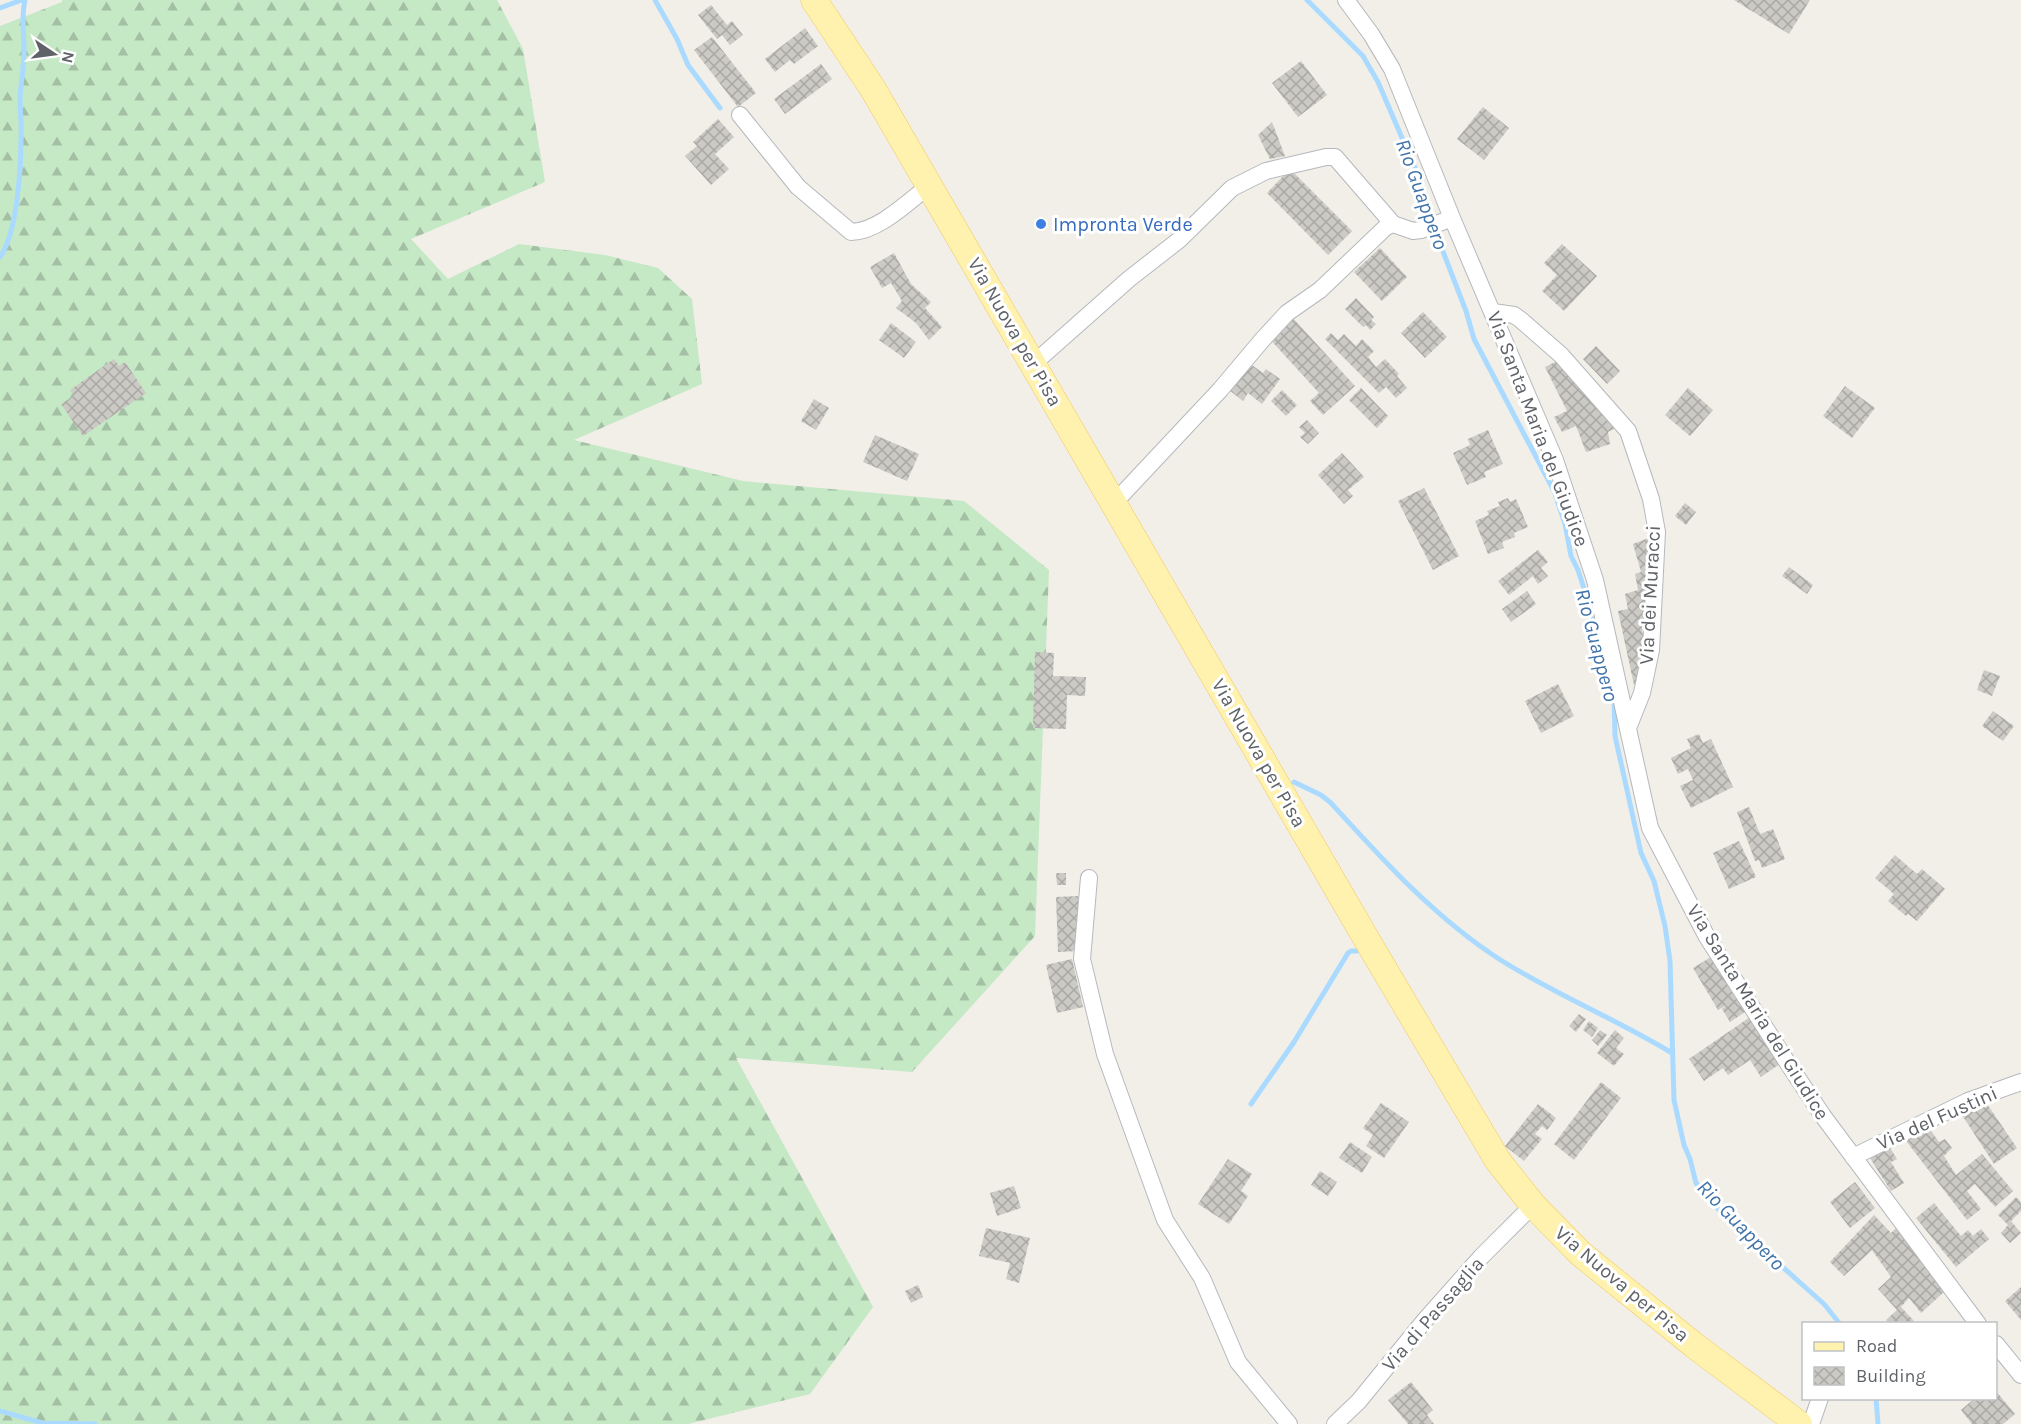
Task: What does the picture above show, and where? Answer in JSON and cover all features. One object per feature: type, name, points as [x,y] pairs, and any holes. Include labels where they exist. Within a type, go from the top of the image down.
[{"type":"main road","name":"Via Nuova per Pisa","points":[[814,0],[873,89],[930,185],[1439,1065],[1498,1161],[1533,1205],[1601,1271],[1695,1346],[1799,1424]]},
{"type":"street","name":"Via Santa Maria del Giudice","points":[[1346,0],[1371,34],[1392,69],[1448,220],[1493,312],[1554,460],[1595,580],[1650,828],[1707,937],[1823,1116],[1977,1322]]},
{"type":"street","points":[[740,115],[798,187],[851,232],[862,232],[879,223],[930,185]]},
{"type":"street","points":[[1033,364],[1129,279],[1179,240],[1232,188],[1266,171],[1335,157],[1393,224],[1413,231],[1448,220]]},
{"type":"street","points":[[1114,503],[1220,390],[1287,313],[1320,290],[1386,227],[1393,224]]},
{"type":"street","name":"Via dei Muracci","points":[[1493,312],[1514,315],[1562,356],[1628,431],[1651,499],[1657,532],[1651,650],[1642,693],[1628,728]]},
{"type":"street","points":[[1089,878],[1082,959],[1105,1054],[1165,1220],[1202,1278],[1238,1362],[1289,1424]]},
{"type":"street","name":"Via del Fustini","points":[[1853,1157],[1968,1101],[2021,1082]]},
{"type":"street","name":"Via di Passaglia","points":[[1335,1424],[1359,1401],[1425,1320],[1533,1205]]},
{"type":"street","points":[[1997,1346],[2021,1375]]},
{"type":"street","points":[[1811,1424],[1820,1400]]},
{"type":"green space","points":[[62,0],[497,0],[523,49],[545,182],[411,239],[448,279],[519,244],[605,255],[658,268],[692,299],[702,384],[574,440],[743,481],[964,501],[1049,570],[1035,936],[912,1072],[736,1058],[873,1307],[810,1394],[688,1424],[0,1424],[0,26],[62,2]]},
{"type":"building","points":[[1734,0],[1810,0],[1789,34]]},
{"type":"building","points":[[711,5],[727,25],[732,21],[743,35],[730,45],[722,35],[717,39],[698,15]]},
{"type":"building","points":[[805,28],[818,46],[794,64],[790,60],[775,72],[765,59]]},
{"type":"building","points":[[712,37],[756,93],[738,107],[694,50]]},
{"type":"building","points":[[1301,61],[1327,95],[1298,117],[1272,83]]},
{"type":"building","points":[[821,64],[832,79],[785,114],[774,99]]},
{"type":"building","points":[[1483,107],[1509,128],[1484,160],[1457,139]]},
{"type":"building","points":[[718,119],[734,137],[715,154],[729,169],[711,185],[685,156],[697,146],[693,142]]},
{"type":"building","points":[[1272,122],[1285,156],[1270,159],[1258,135]]},
{"type":"building","points":[[1290,169],[1352,231],[1328,255],[1267,193]]},
{"type":"building","points":[[1562,244],[1597,276],[1564,311],[1542,291],[1557,275],[1544,263]]},
{"type":"building","points":[[1380,248],[1407,277],[1382,301],[1354,272]]},
{"type":"building","points":[[894,253],[911,284],[931,302],[925,308],[942,327],[929,340],[916,323],[896,308],[902,301],[891,283],[882,288],[870,267]]},
{"type":"building","points":[[1356,298],[1374,317],[1371,320],[1376,324],[1370,330],[1366,325],[1363,327],[1345,309]]},
{"type":"building","points":[[1423,312],[1447,337],[1425,358],[1401,333]]},
{"type":"building","points":[[1291,316],[1355,386],[1323,415],[1310,401],[1319,393],[1268,337]]},
{"type":"building","points":[[891,323],[916,342],[904,358],[879,340]]},
{"type":"building","points":[[1331,333],[1338,340],[1344,334],[1356,346],[1362,339],[1374,351],[1368,357],[1376,367],[1385,359],[1399,374],[1397,376],[1407,388],[1396,398],[1386,387],[1379,393],[1325,339]]},
{"type":"building","points":[[1596,346],[1620,371],[1607,384],[1583,359]]},
{"type":"building","points":[[114,359],[119,366],[125,362],[146,393],[83,436],[61,404],[74,396],[70,390]]},
{"type":"building","points":[[1561,359],[1612,419],[1614,429],[1608,432],[1610,444],[1586,452],[1576,426],[1562,432],[1554,417],[1567,411],[1545,367]]},
{"type":"building","points":[[1249,363],[1263,373],[1266,369],[1280,379],[1262,404],[1248,393],[1243,401],[1229,390]]},
{"type":"building","points":[[1845,386],[1875,408],[1852,438],[1823,416]]},
{"type":"building","points":[[1361,388],[1388,416],[1377,428],[1349,400]]},
{"type":"building","points":[[1688,388],[1713,410],[1690,436],[1665,415]]},
{"type":"building","points":[[1282,390],[1297,405],[1286,416],[1271,401]]},
{"type":"building","points":[[814,399],[829,408],[816,430],[801,421]]},
{"type":"building","points":[[1307,420],[1319,433],[1308,444],[1300,437],[1305,433],[1299,427]]},
{"type":"building","points":[[1488,430],[1503,464],[1484,472],[1486,477],[1467,485],[1453,453],[1470,445],[1468,439]]},
{"type":"building","points":[[875,435],[919,454],[907,481],[863,462]]},
{"type":"building","points":[[1342,453],[1364,477],[1348,490],[1353,496],[1344,504],[1318,475]]},
{"type":"building","points":[[1424,488],[1459,556],[1433,570],[1398,501]]},
{"type":"building","points":[[1508,498],[1510,502],[1516,499],[1528,527],[1514,533],[1515,537],[1502,542],[1504,548],[1488,554],[1475,521],[1489,515],[1487,511],[1500,506],[1498,502]]},
{"type":"building","points":[[1685,503],[1696,512],[1686,525],[1675,516]]},
{"type":"building","points":[[1654,536],[1647,628],[1642,630],[1647,654],[1640,656],[1642,669],[1638,671],[1640,684],[1634,685],[1618,611],[1628,609],[1625,594],[1638,590],[1635,574],[1641,572],[1633,544]]},
{"type":"building","points":[[1538,550],[1548,562],[1541,568],[1548,576],[1538,584],[1533,576],[1509,595],[1498,581]]},
{"type":"building","points":[[1789,567],[1813,585],[1807,594],[1782,576]]},
{"type":"building","points":[[1527,591],[1536,604],[1511,622],[1502,609]]},
{"type":"building","points":[[1035,652],[1054,653],[1053,676],[1086,677],[1085,696],[1067,695],[1066,729],[1033,728]]},
{"type":"building","points":[[1984,670],[2000,676],[1992,696],[1977,690]]},
{"type":"building","points":[[1558,684],[1574,716],[1541,733],[1525,701]]},
{"type":"building","points":[[1993,711],[2014,726],[2003,741],[1982,726]]},
{"type":"building","points":[[1699,734],[1703,743],[1711,739],[1733,787],[1691,808],[1680,786],[1693,780],[1688,769],[1678,774],[1671,758],[1691,748],[1687,739]]},
{"type":"building","points":[[1749,807],[1760,834],[1773,829],[1785,859],[1762,868],[1759,860],[1755,861],[1737,812]]},
{"type":"building","points":[[1739,841],[1756,877],[1729,889],[1713,853]]},
{"type":"building","points":[[1895,855],[1917,874],[1922,869],[1945,889],[1917,921],[1908,914],[1906,916],[1888,901],[1894,894],[1875,878]]},
{"type":"building","points":[[1056,873],[1066,873],[1066,885],[1057,885]]},
{"type":"building","points":[[1078,896],[1079,951],[1058,952],[1056,897]]},
{"type":"building","points":[[1711,957],[1736,999],[1739,997],[1748,1010],[1730,1022],[1722,1009],[1727,1005],[1718,1010],[1693,968]]},
{"type":"building","points":[[1072,959],[1083,1007],[1057,1013],[1046,965]]},
{"type":"building","points":[[1579,1014],[1586,1019],[1576,1032],[1569,1026]]},
{"type":"building","points":[[1753,1015],[1784,1061],[1761,1077],[1750,1060],[1728,1075],[1723,1068],[1704,1081],[1689,1059]]},
{"type":"building","points":[[1589,1021],[1598,1028],[1592,1037],[1583,1030]]},
{"type":"building","points":[[1600,1030],[1607,1035],[1598,1046],[1592,1040]]},
{"type":"building","points":[[1615,1030],[1624,1038],[1616,1048],[1624,1054],[1614,1066],[1597,1053]]},
{"type":"building","points":[[1601,1082],[1621,1098],[1574,1160],[1554,1144]]},
{"type":"building","points":[[1985,1101],[2017,1148],[1994,1164],[1960,1112]]},
{"type":"building","points":[[1381,1103],[1409,1122],[1384,1158],[1366,1146],[1373,1135],[1363,1128]]},
{"type":"building","points":[[1538,1104],[1556,1118],[1547,1130],[1542,1126],[1535,1134],[1542,1139],[1524,1161],[1505,1146]]},
{"type":"building","points":[[1929,1128],[1939,1142],[1945,1139],[1952,1148],[1944,1156],[1956,1175],[1982,1154],[2013,1191],[1995,1207],[1975,1184],[1967,1191],[1981,1209],[1967,1220],[1903,1137]]},
{"type":"building","points":[[1350,1142],[1372,1157],[1362,1173],[1339,1158]]},
{"type":"building","points":[[1887,1143],[1897,1159],[1891,1162],[1904,1183],[1891,1191],[1868,1155]]},
{"type":"building","points":[[1228,1159],[1252,1174],[1241,1191],[1248,1196],[1229,1224],[1198,1204]]},
{"type":"building","points":[[1320,1171],[1337,1182],[1328,1196],[1311,1185]]},
{"type":"building","points":[[1855,1182],[1875,1208],[1850,1228],[1830,1202]]},
{"type":"building","points":[[1014,1186],[1021,1208],[997,1216],[990,1193]]},
{"type":"building","points":[[2016,1197],[2021,1202],[2021,1211],[2011,1221],[2021,1233],[2010,1243],[2001,1233],[2008,1225],[1998,1215]]},
{"type":"building","points":[[1934,1203],[1961,1236],[1968,1230],[1973,1236],[1981,1229],[1989,1239],[1956,1267],[1916,1218]]},
{"type":"building","points":[[1874,1215],[1891,1233],[1896,1228],[1944,1292],[1921,1313],[1909,1298],[1901,1307],[1913,1322],[1888,1322],[1886,1320],[1897,1310],[1878,1289],[1891,1277],[1872,1250],[1844,1276],[1830,1262]]},
{"type":"building","points":[[986,1228],[1030,1238],[1019,1283],[1006,1279],[1010,1263],[979,1256]]},
{"type":"building","points":[[918,1285],[923,1297],[911,1303],[905,1291]]},
{"type":"building","points":[[2021,1287],[2021,1320],[2005,1301]]},
{"type":"building","points":[[1411,1382],[1433,1410],[1427,1415],[1434,1424],[1408,1424],[1388,1400]]},
{"type":"building","points":[[1997,1392],[2015,1414],[2003,1424],[1972,1424],[1961,1410],[1973,1400],[1997,1400]]},
{"type":"waterway","points":[[0,8],[22,0]]},
{"type":"waterway","points":[[0,257],[10,233],[19,183],[20,97],[24,57],[25,0]]},
{"type":"waterway","points":[[655,0],[677,39],[688,65],[720,108]]},
{"type":"waterway","name":"Rio Guappero","points":[[1307,0],[1363,56],[1378,82],[1415,168],[1430,218],[1466,311],[1474,339],[1554,491],[1565,524],[1571,556],[1578,570],[1597,629],[1608,680],[1614,696],[1615,736],[1641,853],[1654,881],[1665,926],[1670,961],[1674,1100],[1684,1145],[1696,1183],[1721,1212],[1824,1304],[1838,1322]]},
{"type":"waterway","points":[[1294,782],[1321,795],[1331,803],[1410,886],[1475,943],[1520,972],[1672,1053]]},
{"type":"waterway","points":[[1251,1104],[1294,1042],[1348,953],[1357,951]]},
{"type":"waterway","name":"Rio Guappero","points":[[1876,1400],[1878,1424]]},
{"type":"waterway","points":[[0,1411],[42,1423],[95,1424]]},
{"type":"place","name":"Impronta Verde","points":[[1041,224]]}]
